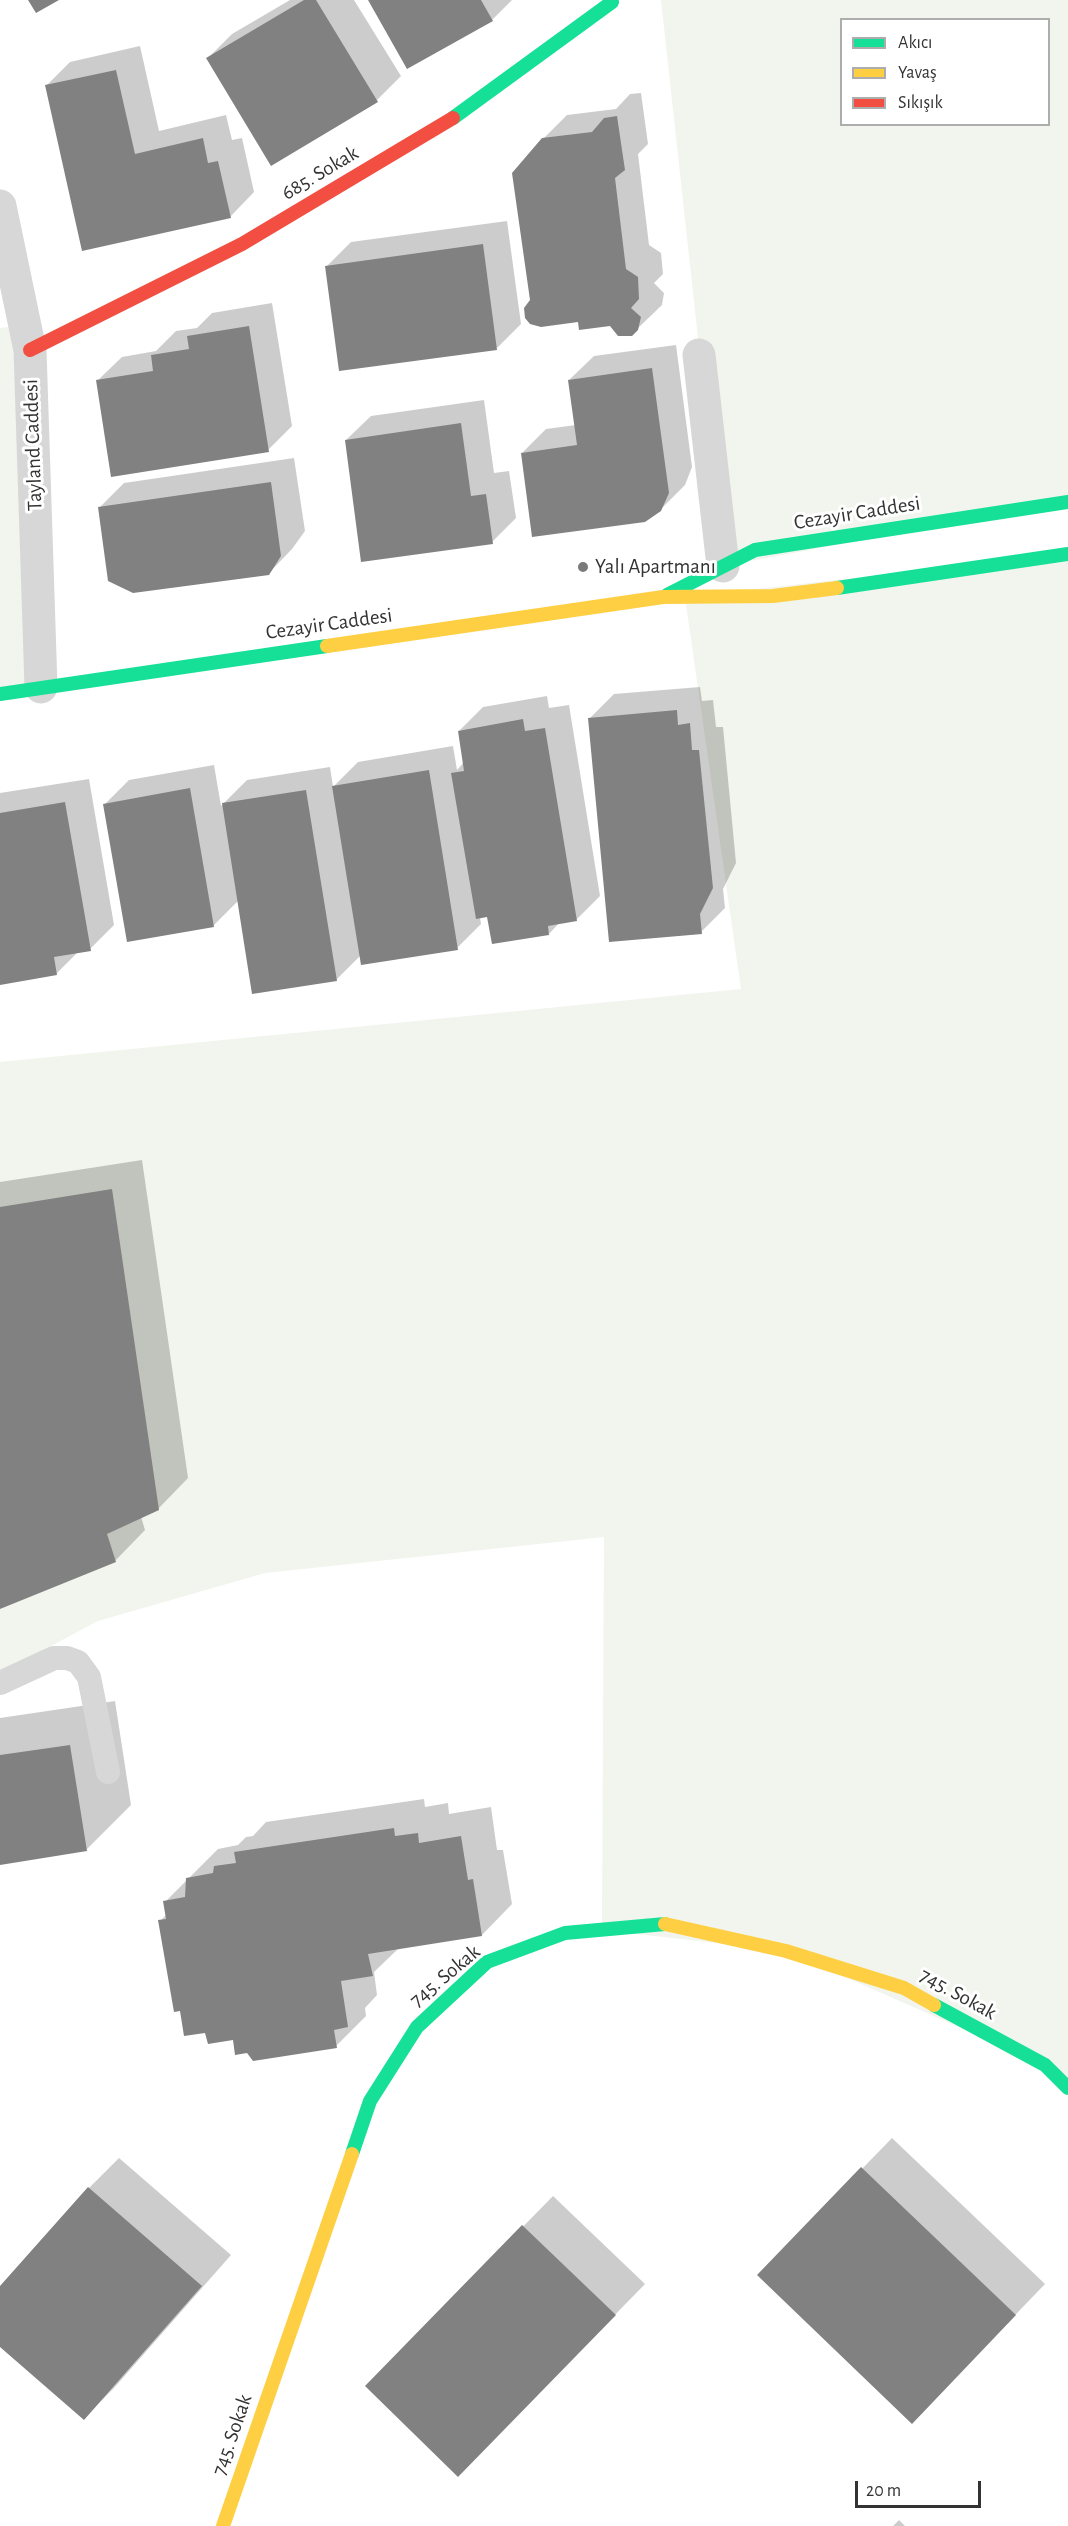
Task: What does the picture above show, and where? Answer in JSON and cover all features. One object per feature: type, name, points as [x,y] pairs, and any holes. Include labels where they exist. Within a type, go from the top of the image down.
[{"type":"street","name":"685. Sokak","points":[[30,350],[242,244],[457,116],[612,2]]},
{"type":"street","name":"Tayland Caddesi","points":[[0,206],[30,350],[41,687]]},
{"type":"street","points":[[699,355],[723,566]]},
{"type":"street","name":"Cezayir Caddesi","points":[[663,597],[754,550],[1068,502]]},
{"type":"street","name":"Cezayir Caddesi","points":[[0,694],[663,597],[773,596],[1068,554]]},
{"type":"street","name":"745. Sokak","points":[[223,2526],[370,2101],[417,2027],[487,1962],[565,1934],[664,1924],[675,1926],[786,1951],[904,1988],[1045,2065],[1068,2088]]},
{"type":"lane","points":[[0,1683],[54,1658],[67,1658],[78,1662],[89,1677],[108,1772]]},
{"type":"shaded area","points":[[661,0],[1068,0],[1068,502],[723,566]]},
{"type":"shaded area","points":[[25,325],[41,687],[0,694],[0,328]]},
{"type":"shaded area","points":[[1068,554],[1068,2088],[1045,2065],[786,1951],[602,1930],[604,1537],[265,1573],[98,1621],[0,1673],[0,1062],[741,989],[685,597]]},
{"type":"building","points":[[28,0],[59,0],[36,13]]},
{"type":"building","points":[[304,0],[316,0],[378,102],[271,166],[206,58]]},
{"type":"building","points":[[368,0],[481,0],[493,21],[407,69]]},
{"type":"building","points":[[116,70],[135,154],[203,138],[208,163],[218,161],[231,218],[82,251],[45,85]]},
{"type":"building","points":[[617,116],[625,170],[615,178],[626,269],[638,277],[639,299],[631,308],[641,317],[638,330],[632,336],[618,336],[610,326],[579,330],[578,322],[541,327],[530,324],[525,318],[524,308],[530,300],[512,173],[542,138],[592,132],[604,118]]},
{"type":"building","points":[[483,244],[497,350],[339,371],[325,266]]},
{"type":"building","points":[[249,326],[269,452],[111,477],[96,380],[153,371],[151,355],[189,349],[187,336]]},
{"type":"building","points":[[652,368],[669,493],[661,511],[645,522],[532,537],[521,453],[577,445],[568,380]]},
{"type":"building","points":[[461,423],[471,496],[486,494],[493,544],[361,562],[345,440]]},
{"type":"building","points":[[271,482],[281,556],[269,575],[133,593],[108,581],[98,507]]},
{"type":"building","points":[[677,710],[678,725],[690,723],[692,750],[699,750],[713,888],[700,914],[702,934],[609,942],[588,718]]},
{"type":"building","points":[[523,719],[525,731],[545,728],[577,921],[548,926],[549,935],[492,944],[487,917],[476,919],[451,773],[464,771],[458,731]]},
{"type":"building","points":[[429,770],[458,950],[361,965],[332,786]]},
{"type":"building","points":[[190,788],[214,927],[127,942],[103,804]]},
{"type":"building","points":[[306,790],[337,981],[252,994],[222,803]]},
{"type":"building","points":[[65,802],[91,951],[54,957],[57,975],[0,985],[0,813]]},
{"type":"building","points":[[112,1189],[159,1510],[107,1534],[116,1562],[0,1609],[0,1207]]},
{"type":"building","points":[[70,1745],[87,1851],[0,1865],[0,1755]]},
{"type":"building","points":[[394,1828],[395,1836],[418,1833],[419,1843],[461,1836],[468,1880],[473,1879],[482,1936],[368,1954],[373,1976],[341,1981],[348,2027],[334,2030],[337,2048],[253,2061],[247,2053],[235,2055],[233,2040],[208,2044],[205,2033],[184,2036],[180,2011],[174,2012],[158,1920],[166,1919],[163,1901],[185,1897],[186,1878],[213,1873],[214,1866],[236,1863],[234,1852]]},
{"type":"building","points":[[861,2167],[1016,2315],[912,2424],[757,2275]]},
{"type":"building","points":[[88,2187],[202,2286],[84,2420],[0,2347],[0,2286]]},
{"type":"building","points":[[522,2225],[616,2315],[458,2477],[365,2386]]},
{"type":"traffic: fast","points":[[453,118],[612,2]]},
{"type":"traffic: fast","points":[[667,595],[755,550],[1068,502]]},
{"type":"traffic: fast","points":[[837,588],[1068,554]]},
{"type":"traffic: fast","points":[[0,694],[327,646]]},
{"type":"traffic: fast","points":[[352,2154],[370,2101],[417,2027],[487,1962],[565,1933],[665,1924]]},
{"type":"traffic: fast","points":[[934,2005],[1045,2065],[1068,2088]]},
{"type":"traffic: slow","points":[[327,646],[663,597],[773,596],[837,588]]},
{"type":"traffic: slow","points":[[665,1924],[786,1951],[904,1988],[934,2005]]},
{"type":"traffic: slow","points":[[223,2526],[352,2154]]},
{"type":"traffic: jam","points":[[30,350],[242,244],[453,118]]},
{"type":"place","name":"Yalı Apartmanı","points":[[583,567]]}]
